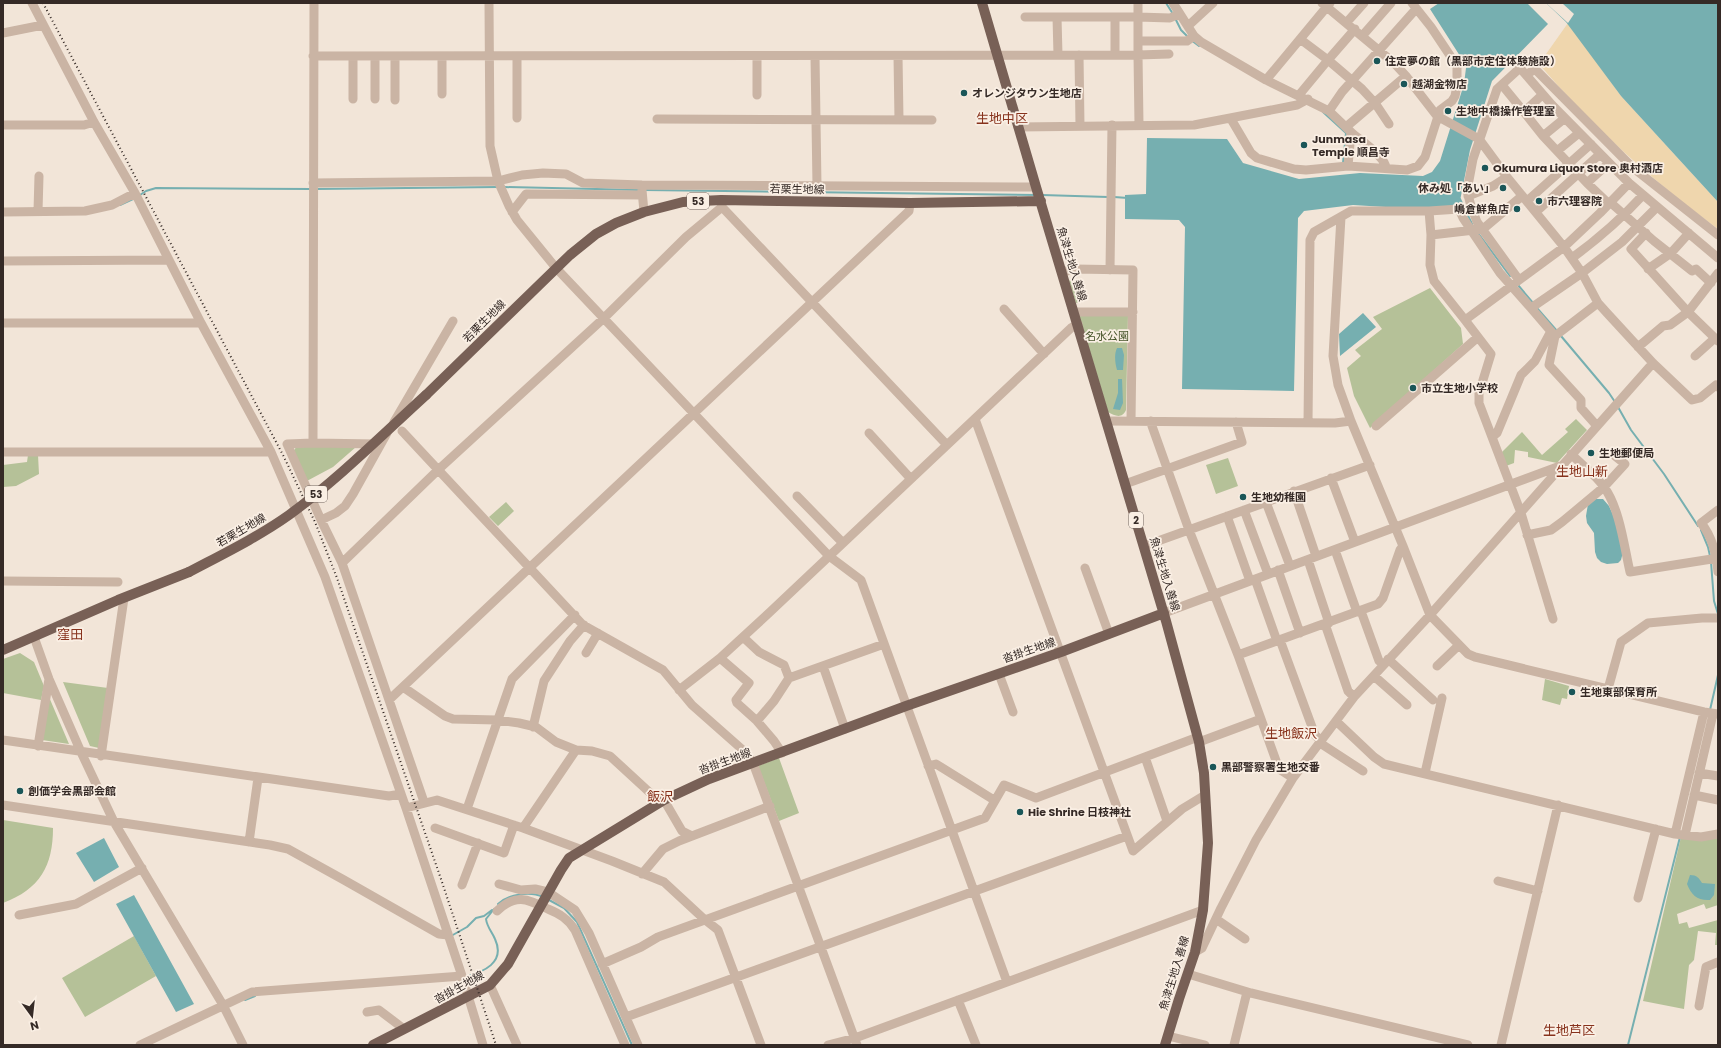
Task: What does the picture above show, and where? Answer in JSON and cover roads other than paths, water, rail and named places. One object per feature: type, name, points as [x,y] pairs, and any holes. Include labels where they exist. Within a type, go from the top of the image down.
[{"type":"main road","name":"魚津生地入善線","points":[[982,3],[1164,613],[1198,739],[1205,795],[1208,843],[1203,910],[1195,952],[1167,1041]]},
{"type":"main road","name":"若栗生地線","points":[[3,650],[189,572],[243,544],[288,515],[328,484],[426,395],[556,268],[596,234],[644,212],[683,202],[910,203],[1041,201]]},
{"type":"main road","name":"沓掛生地線","points":[[373,1045],[490,985],[508,964],[544,899],[569,858],[662,801],[709,779],[906,706],[1061,652],[1164,613]]},
{"type":"street","points":[[32,3],[94,122],[135,193],[201,323],[271,452],[325,577],[352,649],[462,976],[483,1045]]},
{"type":"street","points":[[313,443],[314,3]]},
{"type":"street","points":[[489,3],[490,146],[498,182],[512,212],[556,268],[693,414],[829,556],[861,580],[1007,982]]},
{"type":"street","points":[[1138,3],[1140,125]]},
{"type":"street","points":[[1173,3],[1194,36],[1201,42],[1266,80],[1329,110],[1349,130],[1379,155],[1385,162],[1386,168]]},
{"type":"street","points":[[1188,26],[1213,3]]},
{"type":"street","points":[[1347,22],[1364,3]]},
{"type":"street","points":[[1362,35],[1391,3]]},
{"type":"street","points":[[1266,80],[1300,39],[1326,4],[1380,50],[1406,76],[1439,118],[1477,138],[1564,247],[1582,273],[1598,303],[1653,363],[1692,400],[1700,398],[1716,385],[1718,387]]},
{"type":"street","points":[[1231,119],[1251,153],[1257,158],[1294,169],[1306,170],[1348,166],[1407,170],[1418,166],[1425,157],[1439,118],[1440,110],[1452,101],[1455,96],[1457,86],[1457,66],[1431,27],[1414,6],[1380,50],[1352,80],[1329,110]]},
{"type":"street","points":[[1025,17],[1170,18],[1179,14]]},
{"type":"street","points":[[1057,17],[1058,55]]},
{"type":"street","points":[[1115,55],[1116,17]]},
{"type":"street","points":[[3,33],[43,25]]},
{"type":"street","points":[[1299,95],[1355,29]]},
{"type":"street","points":[[1138,41],[1187,41],[1194,36]]},
{"type":"street","points":[[1300,39],[1352,80],[1375,102],[1389,124]]},
{"type":"street","points":[[314,56],[517,57],[1169,54]]},
{"type":"street","points":[[1079,55],[1080,126]]},
{"type":"street","points":[[352,99],[353,56]]},
{"type":"street","points":[[375,56],[375,99]]},
{"type":"street","points":[[395,56],[395,100]]},
{"type":"street","points":[[758,56],[758,94]]},
{"type":"street","points":[[815,56],[817,186]]},
{"type":"street","points":[[898,56],[899,120]]},
{"type":"street","points":[[442,57],[442,94]]},
{"type":"street","points":[[517,57],[517,118]]},
{"type":"street","points":[[1597,426],[1580,408],[1581,400],[1549,365],[1553,334],[1531,308],[1515,283],[1475,216],[1468,196],[1467,191],[1477,138],[1497,89],[1520,68],[1542,94],[1629,183],[1718,258]]},
{"type":"street","points":[[1526,75],[1535,69],[1632,167],[1718,235]]},
{"type":"street","points":[[1348,166],[1349,130],[1375,102],[1406,76]]},
{"type":"street","points":[[1502,85],[1543,136],[1588,184],[1692,271],[1696,269],[1711,283]]},
{"type":"street","points":[[1524,112],[1542,94]]},
{"type":"street","points":[[1018,127],[1140,125],[1194,126],[1297,105],[1308,99]]},
{"type":"street","points":[[1543,136],[1565,118]]},
{"type":"street","points":[[657,119],[932,120]]},
{"type":"street","points":[[3,125],[84,125],[94,122]]},
{"type":"street","points":[[1110,270],[1112,126]]},
{"type":"street","points":[[1557,151],[1579,133]]},
{"type":"street","points":[[1431,235],[1483,230],[1569,164],[1590,144]]},
{"type":"street","points":[[1536,212],[1600,154]]},
{"type":"street","points":[[1588,184],[1609,163]]},
{"type":"street","points":[[313,183],[498,182],[522,175],[544,173],[566,174],[583,183],[642,185],[1036,187]]},
{"type":"street","points":[[38,211],[39,176]]},
{"type":"street","points":[[1468,196],[1493,186],[1507,177]]},
{"type":"street","points":[[1465,320],[1564,247],[1629,183]]},
{"type":"street","points":[[642,185],[644,212]]},
{"type":"street","points":[[3,212],[85,211],[112,205],[135,193]]},
{"type":"street","points":[[512,212],[526,194],[642,195]]},
{"type":"street","points":[[1572,258],[1592,243],[1625,214],[1643,195]]},
{"type":"street","points":[[342,563],[439,469],[604,318],[721,203],[812,302],[947,444]]},
{"type":"street","points":[[390,699],[908,211],[910,203]]},
{"type":"street","points":[[1531,308],[1582,273],[1622,242],[1657,207]]},
{"type":"street","points":[[1308,423],[1310,240],[1314,232],[1351,211],[1429,212],[1459,209],[1472,231],[1515,283]]},
{"type":"street","points":[[1429,212],[1431,235],[1430,265],[1434,281],[1490,354],[1479,402],[1521,513],[1553,619]]},
{"type":"street","points":[[1341,217],[1333,356],[1338,385],[1351,421],[1430,615],[1468,654],[1475,657],[1712,713]]},
{"type":"street","points":[[1646,233],[1630,249],[1688,312],[1717,339],[1695,356]]},
{"type":"street","points":[[1648,269],[1671,253],[1689,233]]},
{"type":"street","points":[[3,261],[169,260]]},
{"type":"street","points":[[1062,272],[1075,269],[1133,270],[1131,421]]},
{"type":"street","points":[[1638,348],[1663,326],[1670,325],[1688,312],[1718,273]]},
{"type":"street","points":[[1492,437],[1497,433],[1521,375],[1535,361],[1553,334],[1563,332],[1598,303]]},
{"type":"street","points":[[1004,309],[1044,354]]},
{"type":"street","points":[[1074,312],[1133,312]]},
{"type":"street","points":[[321,520],[336,513],[345,506],[353,494],[380,444],[453,321]]},
{"type":"street","points":[[3,323],[201,323]]},
{"type":"street","points":[[679,690],[720,658],[1071,328],[1078,324]]},
{"type":"street","points":[[1376,426],[1478,337]]},
{"type":"street","points":[[1195,952],[1202,948],[1256,840],[1293,778],[1336,721],[1354,698],[1430,615],[1653,363]]},
{"type":"street","points":[[975,419],[1105,772],[1132,851],[1167,821],[1205,795]]},
{"type":"street","points":[[1107,421],[1335,423],[1351,421]]},
{"type":"street","points":[[1152,421],[1152,426],[1189,530],[1238,655],[1279,769],[1293,778]]},
{"type":"street","points":[[1125,484],[1242,442],[1236,422]]},
{"type":"street","points":[[402,430],[584,625],[663,670],[692,705],[744,752],[753,763],[856,1041]]},
{"type":"street","points":[[869,433],[911,479]]},
{"type":"street","points":[[380,444],[287,444],[342,563],[390,699],[424,802]]},
{"type":"street","points":[[3,452],[271,452]]},
{"type":"street","points":[[1571,454],[1604,487],[1620,525],[1630,572],[1718,558]]},
{"type":"street","points":[[1527,535],[1551,530],[1604,487],[1625,464],[1616,456]]},
{"type":"street","points":[[1144,546],[1370,465]]},
{"type":"street","points":[[1164,613],[1562,465]]},
{"type":"street","points":[[1331,478],[1355,542]]},
{"type":"street","points":[[1294,491],[1312,558],[1327,624],[1348,691],[1354,698]]},
{"type":"street","points":[[798,496],[843,543]]},
{"type":"street","points":[[1266,502],[1290,566]]},
{"type":"street","points":[[1244,510],[1268,574]]},
{"type":"street","points":[[1718,510],[1701,523],[1706,528],[1718,558],[1718,572]]},
{"type":"street","points":[[1227,516],[1315,735],[1320,742],[1363,771]]},
{"type":"street","points":[[1238,655],[1327,624],[1378,604],[1383,598],[1400,550],[1403,546]]},
{"type":"street","points":[[1335,550],[1379,661],[1386,662],[1437,699],[1425,773]]},
{"type":"street","points":[[1085,568],[1109,634]]},
{"type":"street","points":[[1278,570],[1300,633]]},
{"type":"street","points":[[3,581],[118,582]]},
{"type":"street","points":[[101,756],[124,598]]},
{"type":"street","points":[[467,809],[512,679],[575,615]]},
{"type":"street","points":[[1608,689],[1620,642],[1648,623],[1718,618]]},
{"type":"street","points":[[533,726],[544,681],[570,641],[584,625]]},
{"type":"street","points":[[586,653],[598,633]]},
{"type":"street","points":[[743,636],[759,652],[784,665],[788,678]]},
{"type":"street","points":[[34,637],[49,679],[114,822],[224,1005],[243,1045]]},
{"type":"street","points":[[757,721],[774,701],[788,678],[884,644]]},
{"type":"street","points":[[1437,666],[1459,645]]},
{"type":"street","points":[[720,658],[749,683],[736,700],[737,703],[757,721],[782,753]]},
{"type":"street","points":[[823,666],[845,729]]},
{"type":"street","points":[[999,674],[1013,712]]},
{"type":"street","points":[[1374,676],[1407,706]]},
{"type":"street","points":[[38,746],[49,679]]},
{"type":"street","points":[[403,687],[445,716],[453,719],[497,720],[533,726],[556,742],[576,750],[592,751],[610,756],[662,801],[682,831],[692,836]]},
{"type":"street","points":[[1685,835],[1712,713]]},
{"type":"street","points":[[1675,834],[1712,713]]},
{"type":"street","points":[[602,964],[641,947],[658,936],[985,818],[1004,785],[1036,798],[1145,757],[1261,719]]},
{"type":"street","points":[[1336,721],[1374,757],[1384,764],[1675,834],[1701,837],[1718,834]]},
{"type":"street","points":[[3,740],[101,756],[390,796],[401,794]]},
{"type":"street","points":[[523,828],[576,750]]},
{"type":"street","points":[[1145,757],[1167,821]]},
{"type":"street","points":[[928,766],[936,764],[994,800]]},
{"type":"street","points":[[1700,772],[1718,776]]},
{"type":"street","points":[[249,842],[258,778]]},
{"type":"street","points":[[1694,795],[1718,800]]},
{"type":"street","points":[[406,808],[424,802],[438,800],[582,849],[664,882],[718,930],[761,1045]]},
{"type":"street","points":[[3,805],[270,845],[288,849],[439,934],[448,934]]},
{"type":"street","points":[[1501,1045],[1558,805]]},
{"type":"street","points":[[642,874],[663,850],[692,836],[770,806]]},
{"type":"street","points":[[435,828],[504,853],[514,825]]},
{"type":"street","points":[[1638,898],[1656,829]]},
{"type":"street","points":[[626,1017],[1127,836]]},
{"type":"street","points":[[462,885],[478,844]]},
{"type":"street","points":[[19,915],[76,904],[142,868]]},
{"type":"street","points":[[1498,881],[1538,891]]},
{"type":"street","points":[[499,884],[516,889],[535,889],[569,922],[575,930],[625,1045]]},
{"type":"street","points":[[497,912],[504,905],[514,900],[527,899],[544,899],[575,910],[584,923],[638,1045]]},
{"type":"street","points":[[828,1045],[856,1041],[958,1000],[1203,910]]},
{"type":"street","points":[[1216,919],[1245,939]]},
{"type":"street","points":[[1699,1006],[1706,967],[1718,962]]},
{"type":"street","points":[[1188,974],[1247,992],[1468,1045]]},
{"type":"street","points":[[140,1045],[252,992],[462,976]]},
{"type":"street","points":[[490,985],[517,1045]]},
{"type":"street","points":[[1234,1045],[1247,992]]},
{"type":"street","points":[[958,1000],[976,1045]]},
{"type":"street","points":[[367,1012],[379,1010],[404,1029]]},
{"type":"street","points":[[1167,1041],[1204,1045]]},
{"type":"water","points":[[1439,3],[1527,3],[1548,24],[1492,81],[1470,150],[1459,206],[1418,209],[1353,205],[1304,211],[1298,218],[1294,391],[1182,389],[1185,227],[1179,220],[1125,219],[1125,195],[1146,194],[1147,138],[1227,139],[1243,163],[1299,179],[1360,173],[1423,176],[1432,172],[1440,161],[1464,84],[1467,60],[1462,54],[1460,56],[1430,9]]},
{"type":"water","points":[[1546,3],[1718,3],[1718,202],[1621,96],[1566,22]]},
{"type":"water","points":[[1363,313],[1376,327],[1340,356],[1339,334]]},
{"type":"water","points":[[1117,348],[1122,348],[1124,355],[1123,370],[1117,370],[1115,353]]},
{"type":"water","points":[[1118,379],[1122,379],[1123,403],[1120,410],[1113,409],[1118,393]]},
{"type":"water","points":[[1595,499],[1603,499],[1609,506],[1614,517],[1623,552],[1621,560],[1618,563],[1607,564],[1601,562],[1597,558],[1595,552],[1594,533],[1587,523],[1586,516],[1588,504]]},
{"type":"water","points":[[104,838],[119,867],[94,882],[76,853]]},
{"type":"water","points":[[1690,875],[1698,877],[1702,883],[1715,884],[1714,895],[1710,900],[1699,898],[1693,894],[1687,884]]},
{"type":"water","points":[[134,895],[194,1004],[176,1012],[116,904]]},
{"type":"waterway","points":[[1166,3],[1173,14]]},
{"type":"waterway","points":[[1175,18],[1181,30],[1188,37]]},
{"type":"waterway","points":[[1191,40],[1199,46]]},
{"type":"waterway","points":[[1323,112],[1346,133],[1343,163]]},
{"type":"waterway","points":[[316,189],[498,187]]},
{"type":"waterway","points":[[504,187],[640,190]]},
{"type":"waterway","points":[[140,195],[146,191],[156,188],[312,189]]},
{"type":"waterway","points":[[644,190],[1036,195]]},
{"type":"waterway","points":[[1042,195],[1108,197]]},
{"type":"waterway","points":[[1114,197],[1128,198]]},
{"type":"waterway","points":[[120,205],[133,199]]},
{"type":"waterway","points":[[1460,199],[1472,224]]},
{"type":"waterway","points":[[1478,233],[1510,276]]},
{"type":"waterway","points":[[1518,285],[1533,303]]},
{"type":"waterway","points":[[1536,307],[1557,331]]},
{"type":"waterway","points":[[1561,336],[1615,402]]},
{"type":"waterway","points":[[1618,407],[1631,430],[1664,474],[1698,526]]},
{"type":"waterway","points":[[1701,530],[1710,556]]},
{"type":"waterway","points":[[1711,562],[1714,601],[1718,614]]},
{"type":"waterway","points":[[1710,710],[1718,675]]},
{"type":"waterway","points":[[1628,1045],[1680,837]]},
{"type":"waterway","points":[[498,904],[508,898],[520,894],[532,894],[543,897]]},
{"type":"waterway","points":[[549,900],[564,908],[577,922],[632,1045]]},
{"type":"waterway","points":[[465,977],[485,969],[495,960],[498,947],[487,925],[486,919],[494,909]]},
{"type":"waterway","points":[[451,936],[467,927],[476,918],[484,916],[492,910]]},
{"type":"waterway","points":[[245,1000],[255,996]]},
{"type":"railway","points":[[43,3],[283,455],[315,522],[337,578],[442,882],[496,1045]]},
{"type":"place","name":"住定夢の館（黒部市定住体験施設）","points":[[1377,61]]},
{"type":"place","name":"越湖金物店","points":[[1404,84]]},
{"type":"place","name":"オレンジタウン生地店","points":[[964,93]]},
{"type":"place","name":"生地中橋操作管理室","points":[[1448,111]]},
{"type":"place","name":"Junmasa Temple 順昌寺","points":[[1304,145]]},
{"type":"place","name":"Okumura Liquor Store 奥村酒店","points":[[1485,168]]},
{"type":"place","name":"休み処「あい」","points":[[1503,188]]},
{"type":"place","name":"市六理容院","points":[[1539,201]]},
{"type":"place","name":"嶋倉鮮魚店","points":[[1517,209]]},
{"type":"place","name":"市立生地小学校","points":[[1413,388]]},
{"type":"place","name":"生地郵便局","points":[[1591,453]]},
{"type":"place","name":"生地幼稚園","points":[[1243,497]]},
{"type":"place","name":"生地東部保育所","points":[[1572,692]]},
{"type":"place","name":"黒部警察署生地交番","points":[[1213,767]]},
{"type":"place","name":"創価学会黒部会館","points":[[20,791]]},
{"type":"place","name":"Hie Shrine 日枝神社","points":[[1020,812]]},
{"type":"district","name":"生地中区","points":[[1002,118]]},
{"type":"district","name":"生地山新","points":[[1582,471]]},
{"type":"district","name":"窪田","points":[[70,634]]},
{"type":"district","name":"生地飯沢","points":[[1291,733]]},
{"type":"district","name":"飯沢","points":[[660,796]]},
{"type":"district","name":"生地芦区","points":[[1569,1030]]},
{"type":"park label","name":"名水公園","points":[[1107,336]]}]
